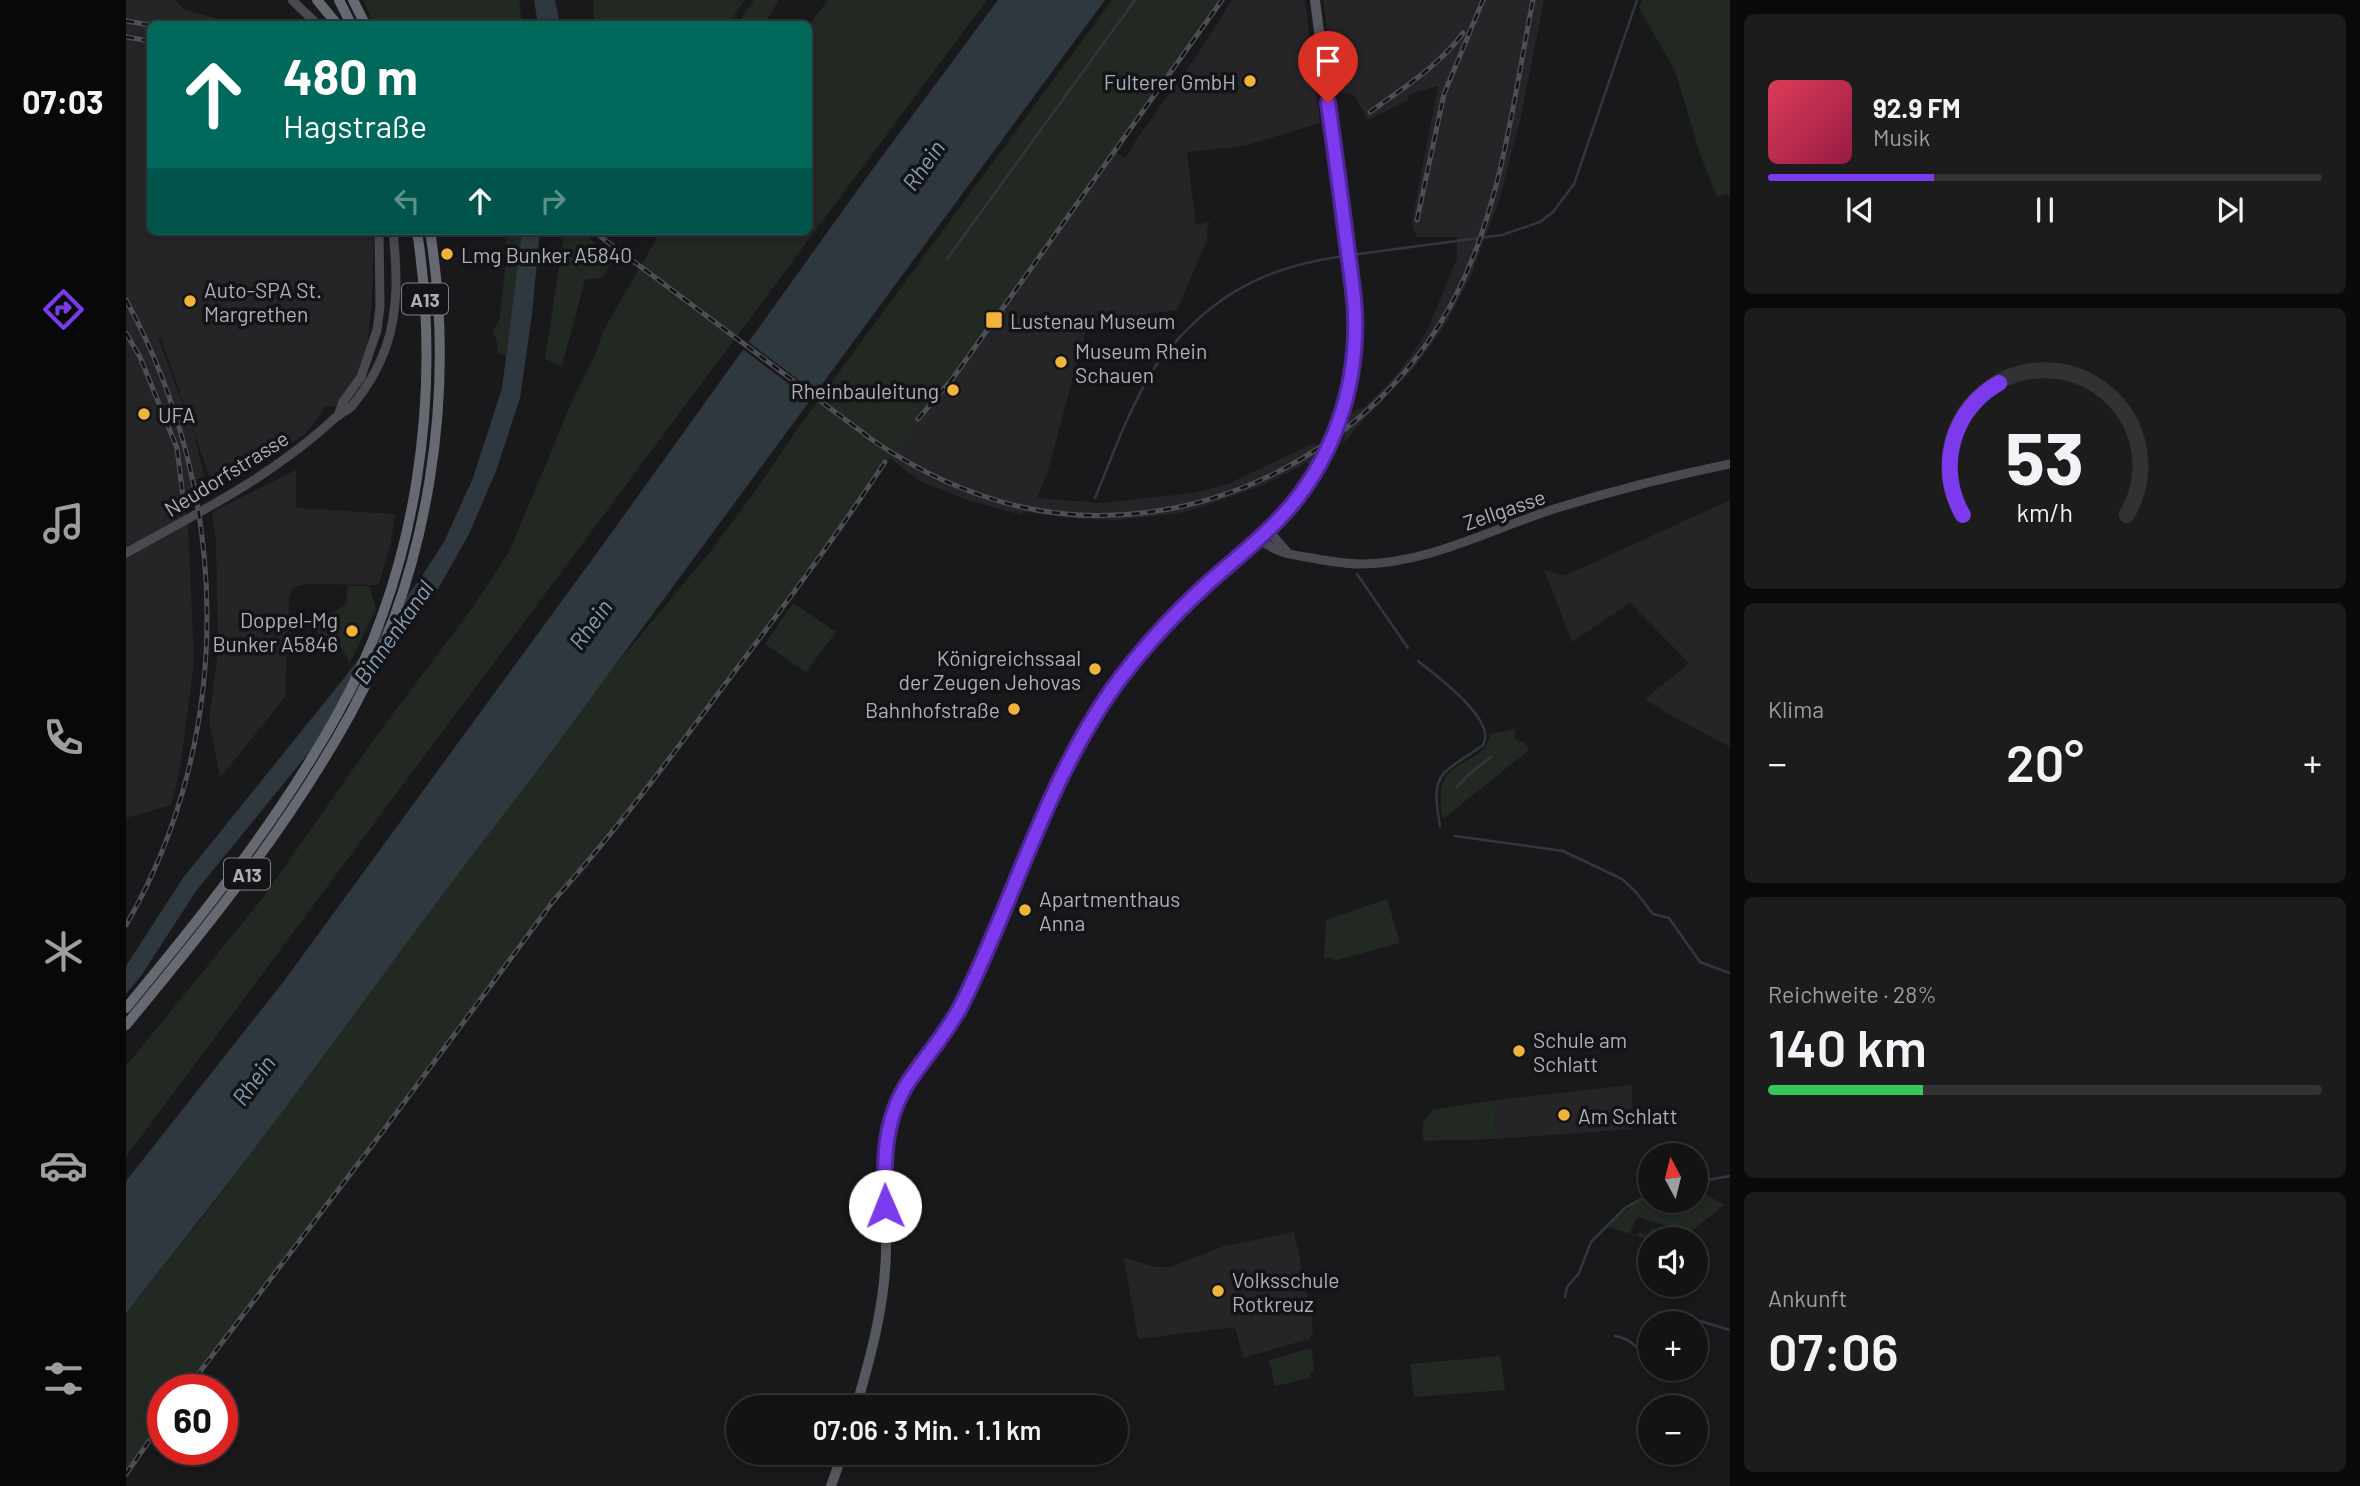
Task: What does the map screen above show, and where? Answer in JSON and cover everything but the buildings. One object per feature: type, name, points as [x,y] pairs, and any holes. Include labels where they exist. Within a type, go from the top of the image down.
[{"type":"highway","points":[[317,0],[334,21]]},
{"type":"highway","points":[[339,0],[350,21]]},
{"type":"highway","points":[[353,0],[364,21]]},
{"type":"highway","name":"A13","points":[[126,1008],[247,857],[316,751],[357,674],[381,617],[410,517],[423,435],[427,330],[417,235]]},
{"type":"highway","name":"A13","points":[[126,1025],[181,959],[292,812],[352,712],[387,634],[407,577],[427,494],[438,398],[438,313],[429,235]]},
{"type":"main road","points":[[292,0],[314,21]]},
{"type":"main road","points":[[859,1395],[882,1300],[886,1252],[884,1159],[891,1117],[909,1081],[943,1036],[961,1006],[1063,772],[1105,701],[1164,626],[1268,530],[1300,496],[1314,477],[1341,416],[1350,379],[1355,314],[1315,0]]},
{"type":"main road","name":"Neudorfstrasse","points":[[339,413],[343,402],[361,377],[377,330],[380,300],[379,235]]},
{"type":"main road","name":"Neudorfstrasse","points":[[126,553],[260,476],[302,446],[339,413],[350,408],[373,376],[390,337],[397,275],[393,235]]},
{"type":"main road","name":"Zellgasse","points":[[1259,538],[1277,551],[1360,564],[1419,556],[1589,499],[1730,464]]},
{"type":"main road","points":[[1268,530],[1287,552]]},
{"type":"main road","points":[[831,1486],[838,1465]]},
{"type":"shaded area","points":[[126,0],[175,0],[185,10],[226,21],[147,21],[147,235],[374,235],[372,301],[366,354],[359,371],[336,406],[324,406],[318,419],[304,435],[213,487],[161,338],[158,338],[194,433],[208,492],[185,509],[188,522],[194,662],[180,770],[171,805],[126,818]]},
{"type":"shaded area","points":[[363,0],[519,0],[522,21],[373,21]]},
{"type":"shaded area","points":[[593,0],[745,0],[730,21],[594,21]]},
{"type":"shaded area","points":[[754,0],[779,0],[766,21],[739,21]]},
{"type":"shaded area","points":[[828,0],[987,0],[126,1157],[126,1066],[262,899],[377,735],[473,607],[509,552],[576,392],[597,351],[603,331],[659,235],[812,235],[812,21]]},
{"type":"shaded area","points":[[1112,0],[1222,0],[978,344],[918,419],[742,662],[583,867],[554,900],[197,1374],[147,1374],[147,1444],[126,1474],[126,1313],[314,1070],[461,867],[532,778],[613,668],[710,552]]},
{"type":"shaded area","points":[[1232,0],[1305,0],[1320,123],[1244,146],[1187,152],[1196,225],[1210,222],[1207,240],[1177,310],[1088,322],[1047,474],[1037,498],[1101,503],[1194,493],[1230,483],[1316,442],[1311,465],[1306,463],[1266,484],[1199,508],[1174,514],[1118,520],[1080,519],[1024,512],[1022,515],[970,501],[919,481],[886,455],[953,378],[1115,152],[1126,158]]},
{"type":"shaded area","points":[[1323,0],[1544,0],[1521,116],[1500,198],[1471,276],[1442,330],[1415,367],[1341,447],[1352,412],[1366,406],[1390,382],[1429,327],[1457,258],[1457,237],[1416,237],[1412,221],[1438,86],[1415,92],[1408,96],[1409,100],[1368,120],[1354,95],[1335,91]]},
{"type":"shaded area","points":[[1642,0],[1730,0],[1730,198],[1727,194],[1717,197],[1700,154],[1675,71],[1639,8]]},
{"type":"shaded area","points":[[509,235],[521,235],[506,356],[498,353],[493,333],[500,317],[506,259],[503,251]]},
{"type":"shaded area","points":[[564,235],[586,235],[613,259],[603,277],[585,280],[562,366],[545,359]]},
{"type":"shaded area","points":[[296,470],[296,508],[395,514],[391,542],[379,585],[304,584],[293,588],[289,597],[285,697],[220,778],[209,721],[218,651],[216,541],[212,512]]},
{"type":"shaded area","points":[[1730,500],[1730,747],[1645,699],[1689,663],[1630,603],[1572,642],[1544,570],[1564,576]]},
{"type":"shaded area","points":[[347,586],[369,586],[376,608],[350,663],[335,637],[319,636],[315,623],[347,604]]},
{"type":"shaded area","points":[[793,603],[836,632],[806,672],[765,644]]},
{"type":"shaded area","points":[[1515,729],[1514,738],[1525,743],[1529,750],[1443,819],[1443,782],[1450,772],[1478,753],[1486,745],[1490,734]]},
{"type":"shaded area","points":[[1387,899],[1400,943],[1333,961],[1332,957],[1324,959],[1326,920]]},
{"type":"shaded area","name":"Am Schlatt","points":[[1632,1085],[1633,1129],[1495,1139],[1496,1100]]},
{"type":"shaded area","points":[[1496,1100],[1495,1139],[1423,1139],[1423,1123],[1432,1110]]},
{"type":"shaded area","points":[[1708,1195],[1724,1205],[1696,1227],[1672,1227],[1637,1217],[1630,1233],[1637,1235],[1638,1232],[1638,1236],[1609,1227],[1638,1203],[1638,1213],[1708,1213]]},
{"type":"shaded area","name":"Volksschule Rotkreuz","points":[[1294,1232],[1311,1313],[1313,1332],[1309,1339],[1243,1358],[1235,1327],[1138,1339],[1124,1258],[1155,1267],[1171,1267],[1224,1246]]},
{"type":"shaded area","points":[[1307,1349],[1312,1351],[1314,1372],[1310,1372],[1310,1378],[1275,1386],[1269,1360]]},
{"type":"shaded area","points":[[1500,1356],[1505,1390],[1414,1397],[1410,1364]]},
{"type":"water","points":[[534,0],[555,0],[559,21],[538,21]]},
{"type":"water","name":"Rhein","points":[[998,0],[1105,0],[532,778],[269,1130],[126,1313],[126,1181],[284,981]]},
{"type":"water","name":"Binnenkanal","points":[[521,235],[540,235],[520,398],[496,471],[469,534],[438,589],[395,647],[196,891],[141,976],[126,994],[126,966],[183,878],[341,682],[420,579],[444,542],[473,478],[502,388]]},
{"type":"pier","points":[[746,340],[817,394],[812,401],[741,348]]},
{"type":"waterway","points":[[947,259],[1135,0]]},
{"type":"waterway","points":[[1351,255],[1502,235],[1540,222],[1553,212],[1574,184],[1637,0]]},
{"type":"waterway","points":[[1095,498],[1127,420],[1150,375],[1167,351],[1198,320],[1234,292],[1254,281],[1297,265],[1344,256]]},
{"type":"waterway","points":[[1357,574],[1408,648]]},
{"type":"waterway","points":[[1418,661],[1474,711],[1482,723],[1485,735],[1483,745],[1448,769],[1438,784],[1437,808],[1440,826]]},
{"type":"waterway","points":[[1457,787],[1491,757]]},
{"type":"waterway","points":[[1455,836],[1563,851],[1622,879],[1653,914],[1669,918],[1700,962],[1730,973]]},
{"type":"waterway","points":[[1708,1180],[1730,1176]]},
{"type":"waterway","points":[[1565,1297],[1567,1287],[1579,1273],[1591,1242],[1625,1208],[1638,1201]]},
{"type":"waterway","points":[[1708,1323],[1730,1330]]},
{"type":"waterway","points":[[1615,1336],[1627,1340],[1638,1349]]},
{"type":"railway","points":[[918,419],[953,378],[1222,0]]},
{"type":"railway","points":[[1417,220],[1444,94],[1483,0]]},
{"type":"railway","points":[[598,235],[874,441],[943,480],[979,495],[1017,506],[1083,515],[1149,512],[1213,498],[1274,474],[1330,440],[1381,398],[1424,348],[1458,291],[1486,222],[1513,111],[1533,0]]},
{"type":"railway","points":[[126,21],[147,24]]},
{"type":"railway","points":[[1370,112],[1432,66],[1463,33]]},
{"type":"railway","points":[[126,37],[147,40]]},
{"type":"railway","points":[[126,300],[161,374],[186,452],[201,532],[207,612],[202,693],[188,773],[162,851],[126,925]]},
{"type":"railway","points":[[126,333],[140,357],[177,448],[183,497]]},
{"type":"railway","points":[[198,1374],[554,900],[621,821],[685,738],[807,574],[885,462]]},
{"type":"railway","points":[[126,1474],[147,1444]]},
{"type":"place","name":"Fulterer GmbH","points":[[1250,81]]},
{"type":"place","name":"Lmg Bunker A5840","points":[[447,254]]},
{"type":"place","name":"Auto-SPA St. Margrethen","points":[[190,301]]},
{"type":"place","name":"Lustenau Museum","points":[[994,320]]},
{"type":"place","name":"Museum Rhein Schauen","points":[[1061,362]]},
{"type":"place","name":"Rheinbauleitung","points":[[953,390]]},
{"type":"place","name":"UFA","points":[[144,414]]},
{"type":"place","name":"Doppel-Mg Bunker A5846","points":[[352,631]]},
{"type":"place","name":"Königreichssaal der Zeugen Jehovas","points":[[1095,669]]},
{"type":"place","name":"Bahnhofstraße","points":[[1014,709]]},
{"type":"place","name":"Apartmenthaus Anna","points":[[1025,910]]},
{"type":"place","name":"Schule am Schlatt","points":[[1519,1051]]},
{"type":"place","name":"Am Schlatt","points":[[1564,1115]]},
{"type":"place","name":"Volksschule Rotkreuz","points":[[1218,1291]]},
{"type":"route","points":[[885,1206],[886,1140],[896,1105],[909,1081],[943,1036],[970,989],[1055,790],[1093,719],[1112,690],[1173,617],[1279,520],[1300,496],[1321,464],[1336,429],[1354,358],[1355,314],[1328,103]]}]
